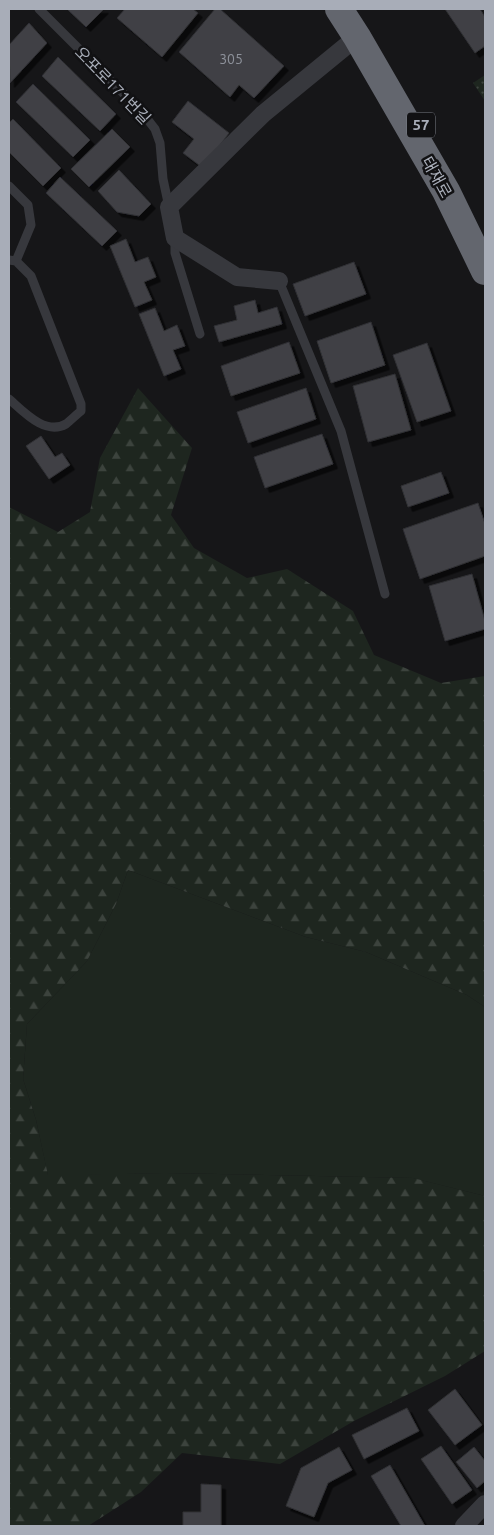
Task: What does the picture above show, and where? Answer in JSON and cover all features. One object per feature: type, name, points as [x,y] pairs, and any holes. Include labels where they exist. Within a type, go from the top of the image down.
[{"type":"highway","name":"태재로","points":[[338,9],[357,36],[450,200],[485,271]]},
{"type":"highway","name":"태재로","points":[[355,9],[485,242]]},
{"type":"street","points":[[169,208],[263,114],[357,36]]},
{"type":"street","name":"오포로171번길","points":[[169,208],[175,238]]},
{"type":"street","points":[[175,238],[237,276],[279,281]]},
{"type":"street","points":[[464,1526],[485,1504]]},
{"type":"lane","name":"오포로171번길","points":[[39,9],[141,111],[155,128],[160,143],[163,178],[169,208]]},
{"type":"lane","points":[[9,186],[28,205],[31,225],[13,261],[30,276],[81,404],[81,411],[65,425],[51,428],[35,421],[9,399]]},
{"type":"lane","points":[[175,238],[175,253],[200,334]]},
{"type":"lane","points":[[279,281],[341,431],[385,594]]},
{"type":"green space","points":[[485,75],[485,101],[473,83]]},
{"type":"green space","points":[[138,388],[192,448],[171,515],[194,548],[247,578],[287,569],[353,611],[374,655],[441,683],[485,676],[485,1007],[467,995],[366,952],[306,937],[128,870],[116,904],[87,961],[27,1024],[23,1079],[36,1120],[48,1175],[165,1173],[413,1178],[485,1196],[485,1351],[445,1376],[354,1421],[280,1464],[182,1453],[141,1492],[88,1526],[9,1526],[9,507],[58,532],[90,512],[100,458]]},
{"type":"green space","points":[[128,870],[306,937],[366,952],[467,995],[485,1007],[485,1196],[412,1178],[165,1173],[48,1176],[36,1120],[23,1079],[27,1024],[87,961],[116,904]]},
{"type":"building","points":[[67,9],[104,9],[86,27]]},
{"type":"building","points":[[125,9],[193,9],[198,13],[162,57],[117,18]]},
{"type":"building","points":[[215,9],[220,9],[284,66],[254,98],[239,85],[230,97],[179,52]]},
{"type":"building","points":[[445,9],[480,9],[485,17],[485,46],[475,53]]},
{"type":"building","points":[[29,23],[47,43],[10,83],[9,45]]},
{"type":"building","points":[[58,57],[116,114],[100,131],[42,76]]},
{"type":"building","points":[[33,84],[90,140],[73,157],[16,102]]},
{"type":"building","points":[[188,101],[229,133],[203,168],[183,153],[194,139],[172,122]]},
{"type":"building","points":[[13,119],[61,168],[43,186],[9,152],[9,123]]},
{"type":"building","points":[[112,129],[130,147],[89,187],[71,169]]},
{"type":"building","points":[[119,170],[151,204],[139,216],[117,212],[98,191]]},
{"type":"building","points":[[60,177],[117,231],[102,246],[46,193]]},
{"type":"building","points":[[126,239],[135,262],[148,257],[156,277],[144,282],[152,300],[135,307],[110,246]]},
{"type":"building","points":[[354,262],[366,294],[305,316],[293,284]]},
{"type":"building","points":[[255,300],[258,313],[277,307],[282,324],[219,342],[214,326],[237,320],[234,306]]},
{"type":"building","points":[[155,308],[164,331],[177,325],[185,346],[173,350],[181,369],[164,376],[139,314]]},
{"type":"building","points":[[371,322],[385,365],[331,383],[317,341]]},
{"type":"building","points":[[289,342],[300,373],[231,396],[221,366]]},
{"type":"building","points":[[427,343],[451,411],[417,422],[393,355]]},
{"type":"building","points":[[395,374],[411,430],[368,442],[353,386]]},
{"type":"building","points":[[306,388],[316,419],[248,443],[237,412]]},
{"type":"building","points":[[322,434],[333,464],[265,488],[254,457]]},
{"type":"building","points":[[41,436],[55,457],[62,453],[70,465],[49,479],[26,446]]},
{"type":"building","points":[[441,472],[449,493],[408,507],[401,486]]},
{"type":"building","points":[[478,503],[485,524],[485,556],[420,579],[403,529]]},
{"type":"building","points":[[472,574],[485,621],[485,629],[445,641],[429,586]]},
{"type":"building","points":[[455,1389],[482,1425],[455,1445],[428,1410]]},
{"type":"building","points":[[407,1408],[419,1431],[364,1459],[352,1435]]},
{"type":"building","points":[[441,1446],[472,1490],[452,1504],[421,1459]]},
{"type":"building","points":[[339,1447],[352,1470],[328,1483],[314,1517],[286,1506],[301,1468]]},
{"type":"building","points":[[474,1447],[485,1461],[485,1481],[477,1488],[456,1462]]},
{"type":"building","points":[[390,1465],[425,1526],[401,1526],[371,1476]]},
{"type":"building","points":[[201,1484],[221,1485],[221,1526],[183,1526],[183,1512],[201,1512]]}]
